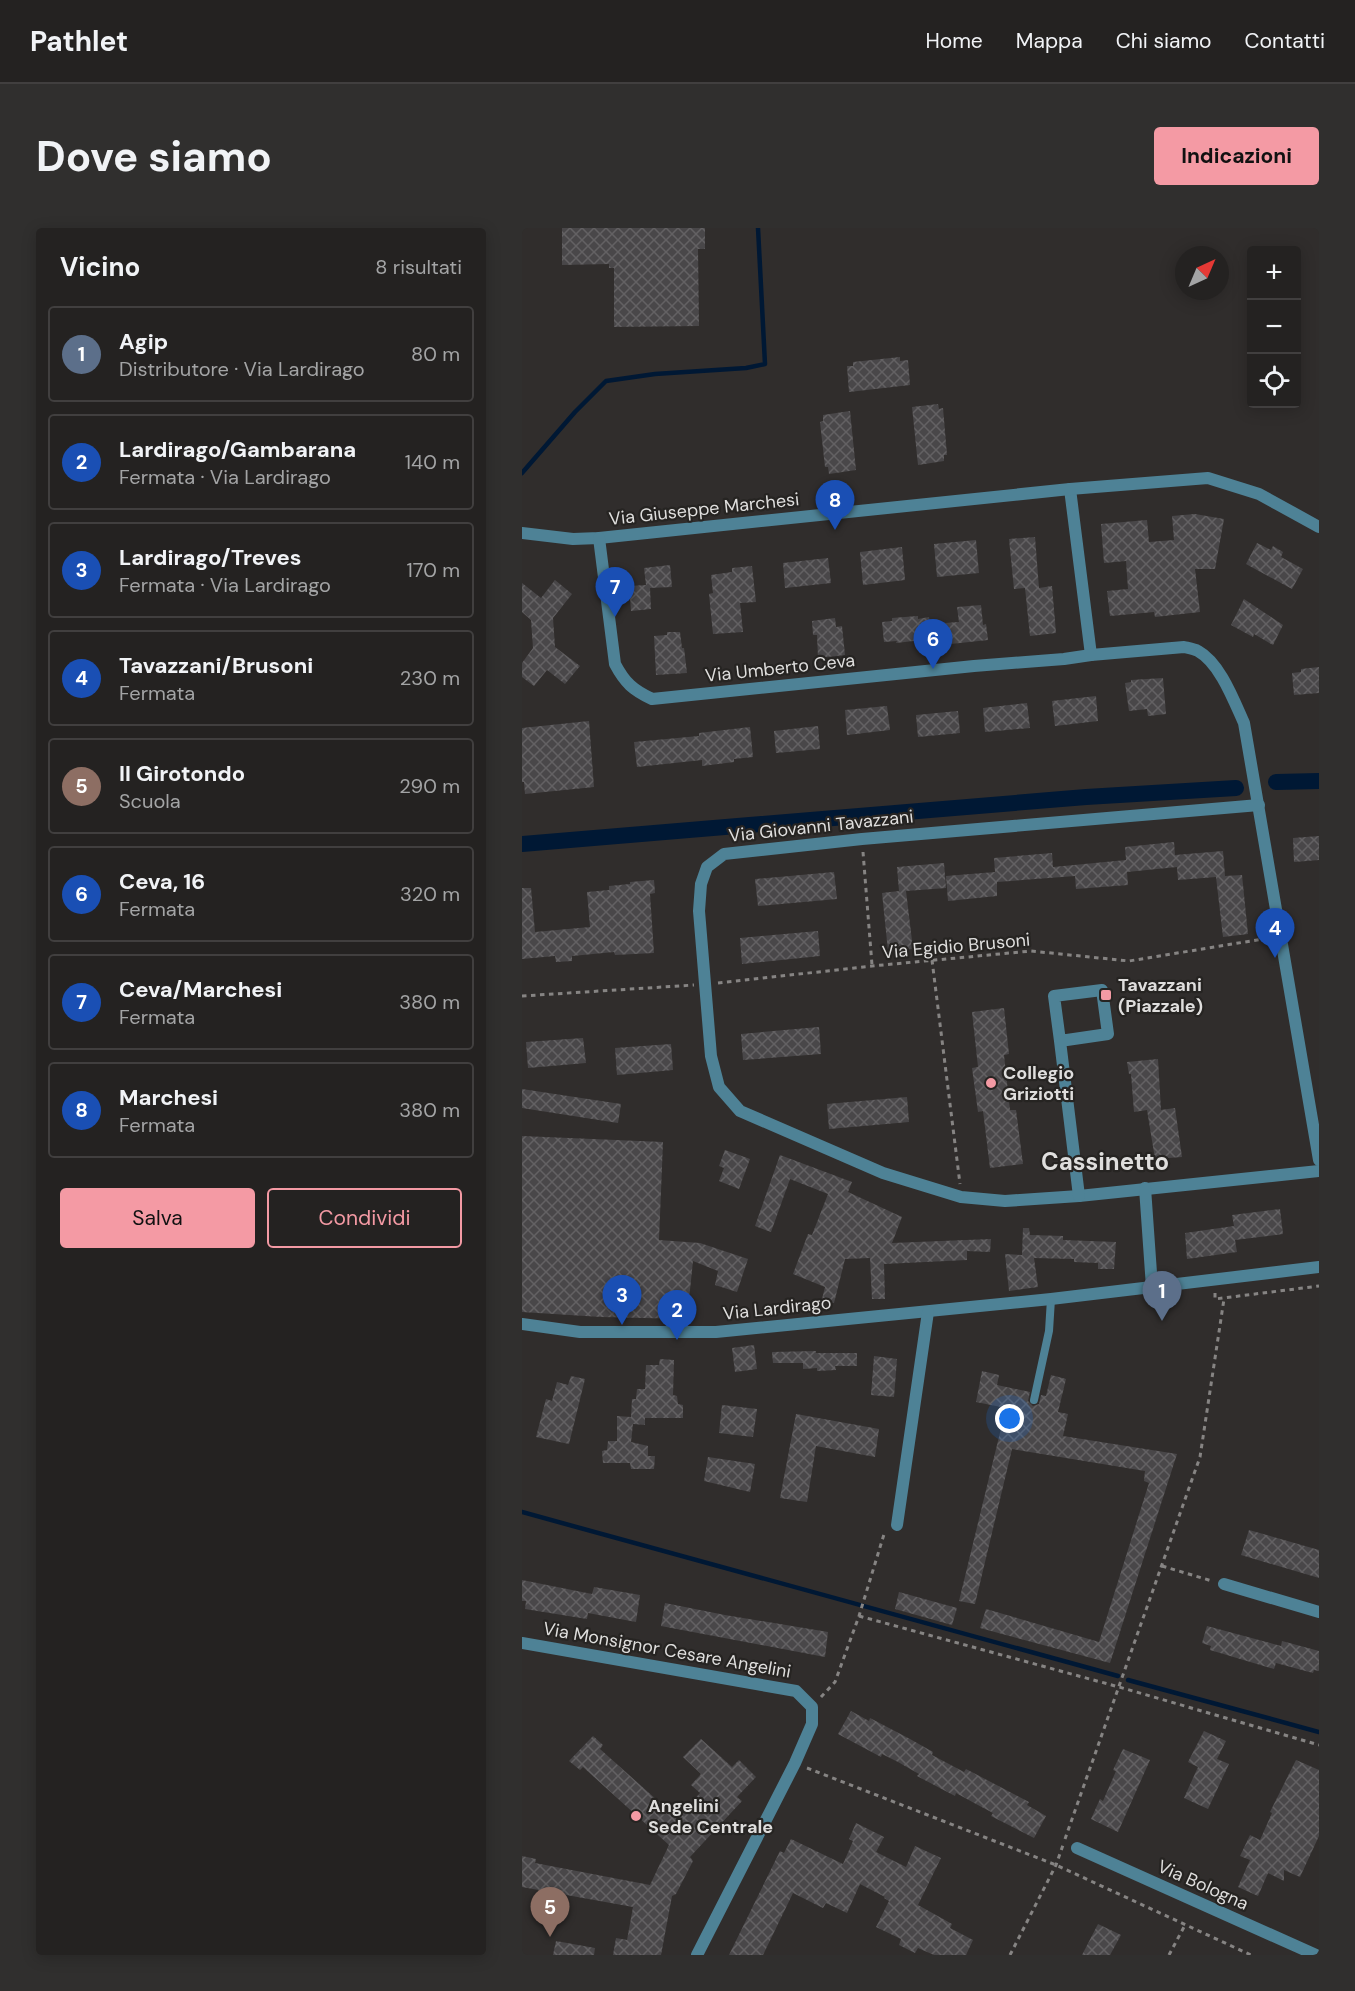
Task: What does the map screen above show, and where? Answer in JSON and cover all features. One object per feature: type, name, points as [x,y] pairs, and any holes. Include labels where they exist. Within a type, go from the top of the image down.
[{"type":"street","name":"Via Giuseppe Marchesi","points":[[522,533],[573,539],[599,538],[1070,489],[1208,478],[1259,494],[1319,527]]},
{"type":"street","points":[[1070,489],[1091,655],[1184,647],[1198,651],[1215,667],[1231,692],[1244,723],[1319,1160]]},
{"type":"street","name":"Via Umberto Ceva","points":[[599,538],[615,664],[624,681],[639,693],[652,699],[1091,655]]},
{"type":"street","name":"Via Giovanni Tavazzani","points":[[1259,805],[862,838],[724,854],[707,867],[701,884],[699,911],[711,1056],[719,1087],[740,1111],[883,1173],[961,1197],[1005,1201],[1079,1196],[1319,1171]]},
{"type":"street","points":[[1060,1041],[1108,1034],[1102,990],[1054,996],[1079,1196]]},
{"type":"street","points":[[1145,1188],[1152,1287]]},
{"type":"street","name":"Via Lardirago","points":[[522,1324],[580,1332],[716,1332],[1051,1299],[1319,1267]]},
{"type":"street","points":[[897,1525],[928,1312]]},
{"type":"street","points":[[1224,1584],[1319,1612]]},
{"type":"street","name":"Via Monsignor Cesare Angelini","points":[[522,1643],[796,1691],[812,1707]]},
{"type":"street","points":[[697,1955],[795,1763],[812,1724],[812,1707]]},
{"type":"street","name":"Via Bologna","points":[[1077,1848],[1316,1955]]},
{"type":"lane","points":[[1034,1400],[1049,1331],[1051,1299]]},
{"type":"path","points":[[862,838],[872,966]]},
{"type":"path","name":"Via Egidio Brusoni","points":[[522,996],[705,985],[1031,951],[1129,961],[1280,936]]},
{"type":"path","points":[[932,960],[961,1197]]},
{"type":"path","points":[[1214,1279],[1215,1299],[1319,1286]]},
{"type":"path","points":[[1010,1955],[1056,1865],[1200,1457],[1224,1299]]},
{"type":"path","points":[[812,1707],[835,1682],[864,1601],[884,1532],[897,1525]]},
{"type":"path","points":[[1162,1566],[1224,1584]]},
{"type":"path","points":[[859,1616],[1119,1687],[1319,1745]]},
{"type":"path","points":[[795,1763],[1056,1865],[1251,1955]]},
{"type":"path","points":[[1169,1955],[1185,1925]]},
{"type":"building","points":[[562,228],[705,228],[705,249],[698,249],[699,326],[614,327],[614,268],[609,268],[609,264],[562,265]]},
{"type":"building","points":[[900,357],[900,361],[908,360],[910,385],[849,392],[847,366],[853,366],[853,362]]},
{"type":"building","points":[[938,404],[939,409],[943,408],[947,455],[944,455],[944,461],[918,465],[912,407]]},
{"type":"building","points":[[850,411],[856,470],[829,474],[828,467],[825,467],[820,422],[823,421],[823,415]]},
{"type":"building","points":[[1195,514],[1224,519],[1215,569],[1195,569],[1200,612],[1155,617],[1154,612],[1110,616],[1107,591],[1128,589],[1126,561],[1104,563],[1101,524],[1147,520],[1149,542],[1174,540],[1172,516]]},
{"type":"building","points":[[1035,537],[1039,588],[1052,586],[1056,633],[1030,636],[1025,588],[1014,589],[1009,539]]},
{"type":"building","points":[[976,540],[979,573],[937,577],[934,544]]},
{"type":"building","points":[[1257,543],[1271,550],[1273,546],[1283,552],[1281,557],[1303,569],[1292,589],[1246,564]]},
{"type":"building","points":[[902,547],[905,580],[863,585],[860,552]]},
{"type":"building","points":[[828,558],[831,583],[785,588],[783,563]]},
{"type":"building","points":[[670,565],[672,587],[650,588],[651,609],[631,611],[629,586],[646,585],[644,568]]},
{"type":"building","points":[[752,566],[756,602],[740,603],[743,632],[713,634],[709,594],[713,593],[711,575],[732,572],[732,568]]},
{"type":"building","points":[[555,580],[572,594],[553,618],[555,647],[580,666],[565,684],[547,670],[534,686],[522,677],[522,663],[533,648],[531,620],[522,612],[522,583],[541,598]]},
{"type":"building","points":[[1244,599],[1283,625],[1273,645],[1231,625]]},
{"type":"building","points":[[981,605],[983,625],[986,624],[988,640],[932,646],[931,639],[884,642],[882,622],[892,621],[892,618],[929,617],[930,624],[959,622],[957,607]]},
{"type":"building","points":[[835,618],[836,627],[842,626],[845,655],[818,658],[817,635],[813,635],[812,621]]},
{"type":"building","points":[[667,632],[680,632],[687,673],[656,675],[654,636],[667,635]]},
{"type":"building","points":[[1319,667],[1319,693],[1294,695],[1292,673],[1301,672],[1301,669]]},
{"type":"building","points":[[1163,678],[1166,714],[1148,716],[1147,709],[1129,711],[1125,683],[1131,680]]},
{"type":"building","points":[[1096,696],[1098,721],[1055,726],[1052,701]]},
{"type":"building","points":[[1027,703],[1030,728],[985,732],[983,708]]},
{"type":"building","points":[[887,706],[890,730],[847,735],[845,710]]},
{"type":"building","points":[[958,711],[960,733],[918,737],[916,715]]},
{"type":"building","points":[[589,721],[594,787],[525,794],[524,782],[522,782],[522,728]]},
{"type":"building","points":[[818,726],[820,749],[776,753],[774,731]]},
{"type":"building","points":[[750,727],[753,757],[702,766],[702,760],[637,767],[634,742],[699,736],[699,733]]},
{"type":"building","points":[[1319,836],[1319,860],[1294,862],[1293,838]]},
{"type":"building","points":[[1174,842],[1175,855],[1223,851],[1225,876],[1242,875],[1248,934],[1223,937],[1216,877],[1178,880],[1177,867],[1127,872],[1128,885],[1076,889],[1075,876],[997,882],[997,896],[948,901],[946,876],[995,872],[994,858],[1052,853],[1053,867],[1126,860],[1125,847]]},
{"type":"building","points":[[944,863],[946,888],[906,891],[913,949],[888,951],[882,893],[899,891],[897,867]]},
{"type":"building","points":[[834,872],[837,899],[758,906],[755,879]]},
{"type":"building","points":[[654,880],[655,893],[650,894],[654,953],[615,955],[614,952],[572,956],[572,961],[556,962],[555,956],[522,959],[522,888],[531,888],[535,932],[590,927],[587,892],[609,890],[609,886],[630,884],[630,882]]},
{"type":"building","points":[[818,931],[820,956],[742,964],[740,938]]},
{"type":"building","name":"Collegio Griziotti","points":[[1004,1008],[1009,1054],[1004,1055],[1010,1110],[1016,1110],[1023,1164],[990,1168],[983,1111],[978,1112],[972,1068],[978,1067],[972,1012]]},
{"type":"building","points":[[819,1027],[821,1054],[743,1060],[741,1034]]},
{"type":"building","points":[[583,1038],[586,1063],[528,1068],[526,1042]]},
{"type":"building","points":[[671,1044],[673,1070],[617,1075],[615,1048]]},
{"type":"building","points":[[1158,1059],[1161,1110],[1175,1108],[1182,1157],[1155,1159],[1147,1110],[1134,1112],[1131,1074],[1129,1074],[1127,1062]]},
{"type":"building","points":[[522,1089],[621,1104],[618,1123],[522,1108]]},
{"type":"building","points":[[907,1097],[909,1122],[829,1129],[827,1104]]},
{"type":"building","points":[[522,1136],[663,1142],[659,1240],[700,1243],[748,1259],[737,1292],[715,1285],[718,1271],[693,1261],[687,1319],[522,1312]]},
{"type":"building","points":[[725,1150],[750,1159],[739,1189],[719,1181],[724,1168],[719,1166]]},
{"type":"building","points":[[780,1155],[852,1182],[848,1192],[902,1217],[892,1243],[991,1239],[990,1252],[967,1251],[967,1260],[884,1264],[885,1299],[872,1299],[870,1258],[845,1259],[834,1303],[821,1303],[825,1287],[793,1274],[808,1234],[812,1235],[828,1194],[790,1179],[771,1232],[755,1226]]},
{"type":"building","points":[[1280,1209],[1283,1234],[1235,1240],[1237,1252],[1187,1259],[1185,1233],[1234,1226],[1232,1215]]},
{"type":"building","points":[[1023,1228],[1029,1228],[1030,1235],[1063,1236],[1063,1240],[1116,1242],[1114,1269],[1098,1269],[1098,1263],[1074,1262],[1074,1259],[1034,1258],[1038,1287],[1009,1291],[1005,1254],[1022,1255]]},
{"type":"building","points":[[754,1345],[757,1369],[735,1372],[732,1348]]},
{"type":"building","points":[[816,1351],[816,1353],[857,1353],[857,1366],[835,1366],[836,1370],[817,1371],[817,1368],[803,1369],[803,1363],[773,1363],[772,1352]]},
{"type":"building","points":[[874,1356],[897,1359],[894,1397],[871,1395]]},
{"type":"building","points":[[660,1359],[674,1360],[673,1395],[677,1396],[678,1404],[683,1405],[683,1418],[645,1418],[645,1425],[633,1424],[631,1442],[648,1446],[648,1456],[655,1456],[654,1469],[631,1469],[630,1463],[603,1463],[602,1451],[607,1450],[608,1441],[617,1441],[617,1416],[631,1417],[632,1399],[636,1399],[637,1389],[645,1389],[646,1365],[659,1365]]},
{"type":"building","points":[[982,1371],[999,1375],[997,1385],[1030,1392],[1028,1401],[1033,1406],[1039,1404],[1041,1395],[1046,1396],[1051,1375],[1066,1379],[1058,1412],[1068,1414],[1063,1436],[1177,1454],[1110,1663],[980,1628],[986,1609],[1099,1642],[1149,1483],[1144,1481],[1145,1471],[1012,1449],[975,1604],[959,1601],[1006,1408],[976,1402]]},
{"type":"building","points":[[571,1376],[585,1379],[569,1444],[536,1437],[546,1399],[552,1401],[557,1382],[568,1385]]},
{"type":"building","points":[[722,1405],[757,1409],[753,1437],[719,1433]]},
{"type":"building","points":[[796,1414],[879,1429],[875,1457],[816,1446],[807,1502],[780,1498]]},
{"type":"building","points":[[708,1457],[755,1464],[750,1492],[704,1481]]},
{"type":"building","points":[[1249,1530],[1319,1550],[1319,1578],[1241,1555]]},
{"type":"building","points":[[522,1580],[592,1594],[594,1587],[640,1595],[636,1622],[588,1613],[587,1619],[525,1609],[526,1601],[522,1601]]},
{"type":"building","points":[[899,1592],[957,1608],[952,1625],[895,1609]]},
{"type":"building","points":[[665,1603],[828,1632],[825,1657],[661,1626]]},
{"type":"building","points":[[1207,1626],[1281,1646],[1282,1641],[1319,1651],[1319,1671],[1314,1670],[1313,1673],[1276,1663],[1274,1669],[1210,1650],[1211,1646],[1202,1643]]},
{"type":"building","points":[[851,1711],[869,1721],[870,1718],[910,1739],[933,1752],[932,1755],[964,1772],[966,1769],[1029,1802],[1027,1805],[1046,1816],[1034,1838],[991,1816],[993,1813],[956,1793],[955,1796],[917,1776],[919,1774],[898,1762],[882,1754],[881,1757],[838,1734]]},
{"type":"building","points":[[1204,1731],[1226,1741],[1217,1759],[1229,1764],[1208,1809],[1184,1798],[1198,1767],[1188,1762]]},
{"type":"building","points":[[593,1736],[603,1745],[600,1749],[677,1818],[700,1793],[691,1785],[701,1774],[683,1757],[701,1739],[732,1767],[739,1760],[756,1777],[737,1797],[742,1801],[690,1857],[693,1861],[676,1894],[672,1896],[661,1955],[613,1955],[616,1938],[627,1940],[633,1907],[522,1887],[522,1856],[536,1859],[535,1863],[650,1885],[669,1845],[583,1767],[580,1770],[569,1761]]},
{"type":"building","points":[[1123,1749],[1150,1760],[1118,1832],[1091,1819],[1100,1799],[1103,1801]]},
{"type":"building","points":[[1296,1760],[1319,1770],[1319,1836],[1300,1877],[1284,1870],[1284,1881],[1268,1873],[1258,1896],[1238,1887],[1250,1860],[1240,1856],[1250,1835],[1260,1840],[1272,1813],[1270,1812]]},
{"type":"building","points":[[856,1823],[884,1837],[876,1852],[906,1867],[915,1846],[941,1858],[918,1905],[952,1924],[950,1928],[973,1940],[966,1955],[934,1955],[918,1948],[915,1953],[899,1945],[901,1939],[876,1927],[889,1901],[860,1884],[847,1913],[826,1903],[823,1908],[793,1893],[763,1955],[729,1955],[780,1851],[784,1853],[791,1839],[843,1864],[853,1841],[849,1839]]},
{"type":"building","points":[[1098,1924],[1121,1935],[1110,1955],[1082,1955]]},
{"type":"building","points":[[556,1941],[595,1948],[594,1955],[553,1955]]},
{"type":"waterway","points":[[522,473],[575,412],[606,381],[655,374],[746,368],[765,364],[758,228]]},
{"type":"waterway","points":[[1276,782],[1319,781]]},
{"type":"waterway","points":[[522,844],[1086,797],[1236,788]]},
{"type":"waterway","points":[[522,1512],[1118,1676]]},
{"type":"waterway","points":[[1128,1680],[1319,1732]]},
{"type":"place","name":"Marchesi","points":[[835,530]]},
{"type":"place","name":"Ceva/Marchesi","points":[[615,617]]},
{"type":"place","name":"Ceva, 16","points":[[933,669]]},
{"type":"place","name":"Tavazzani/Brusoni","points":[[1275,958]]},
{"type":"place","name":"Tavazzani (Piazzale)","points":[[1106,995]]},
{"type":"place","name":"Collegio Griziotti","points":[[991,1083]]},
{"type":"place","name":"Agip","points":[[1162,1321]]},
{"type":"place","name":"Lardirago/Treves","points":[[622,1325]]},
{"type":"place","name":"Lardirago/Gambarana","points":[[677,1340]]},
{"type":"place","name":"Angelini Sede Centrale","points":[[636,1816]]},
{"type":"place","name":"Il Girotondo","points":[[550,1937]]},
{"type":"district","name":"Cassinetto","points":[[1105,1161]]}]
